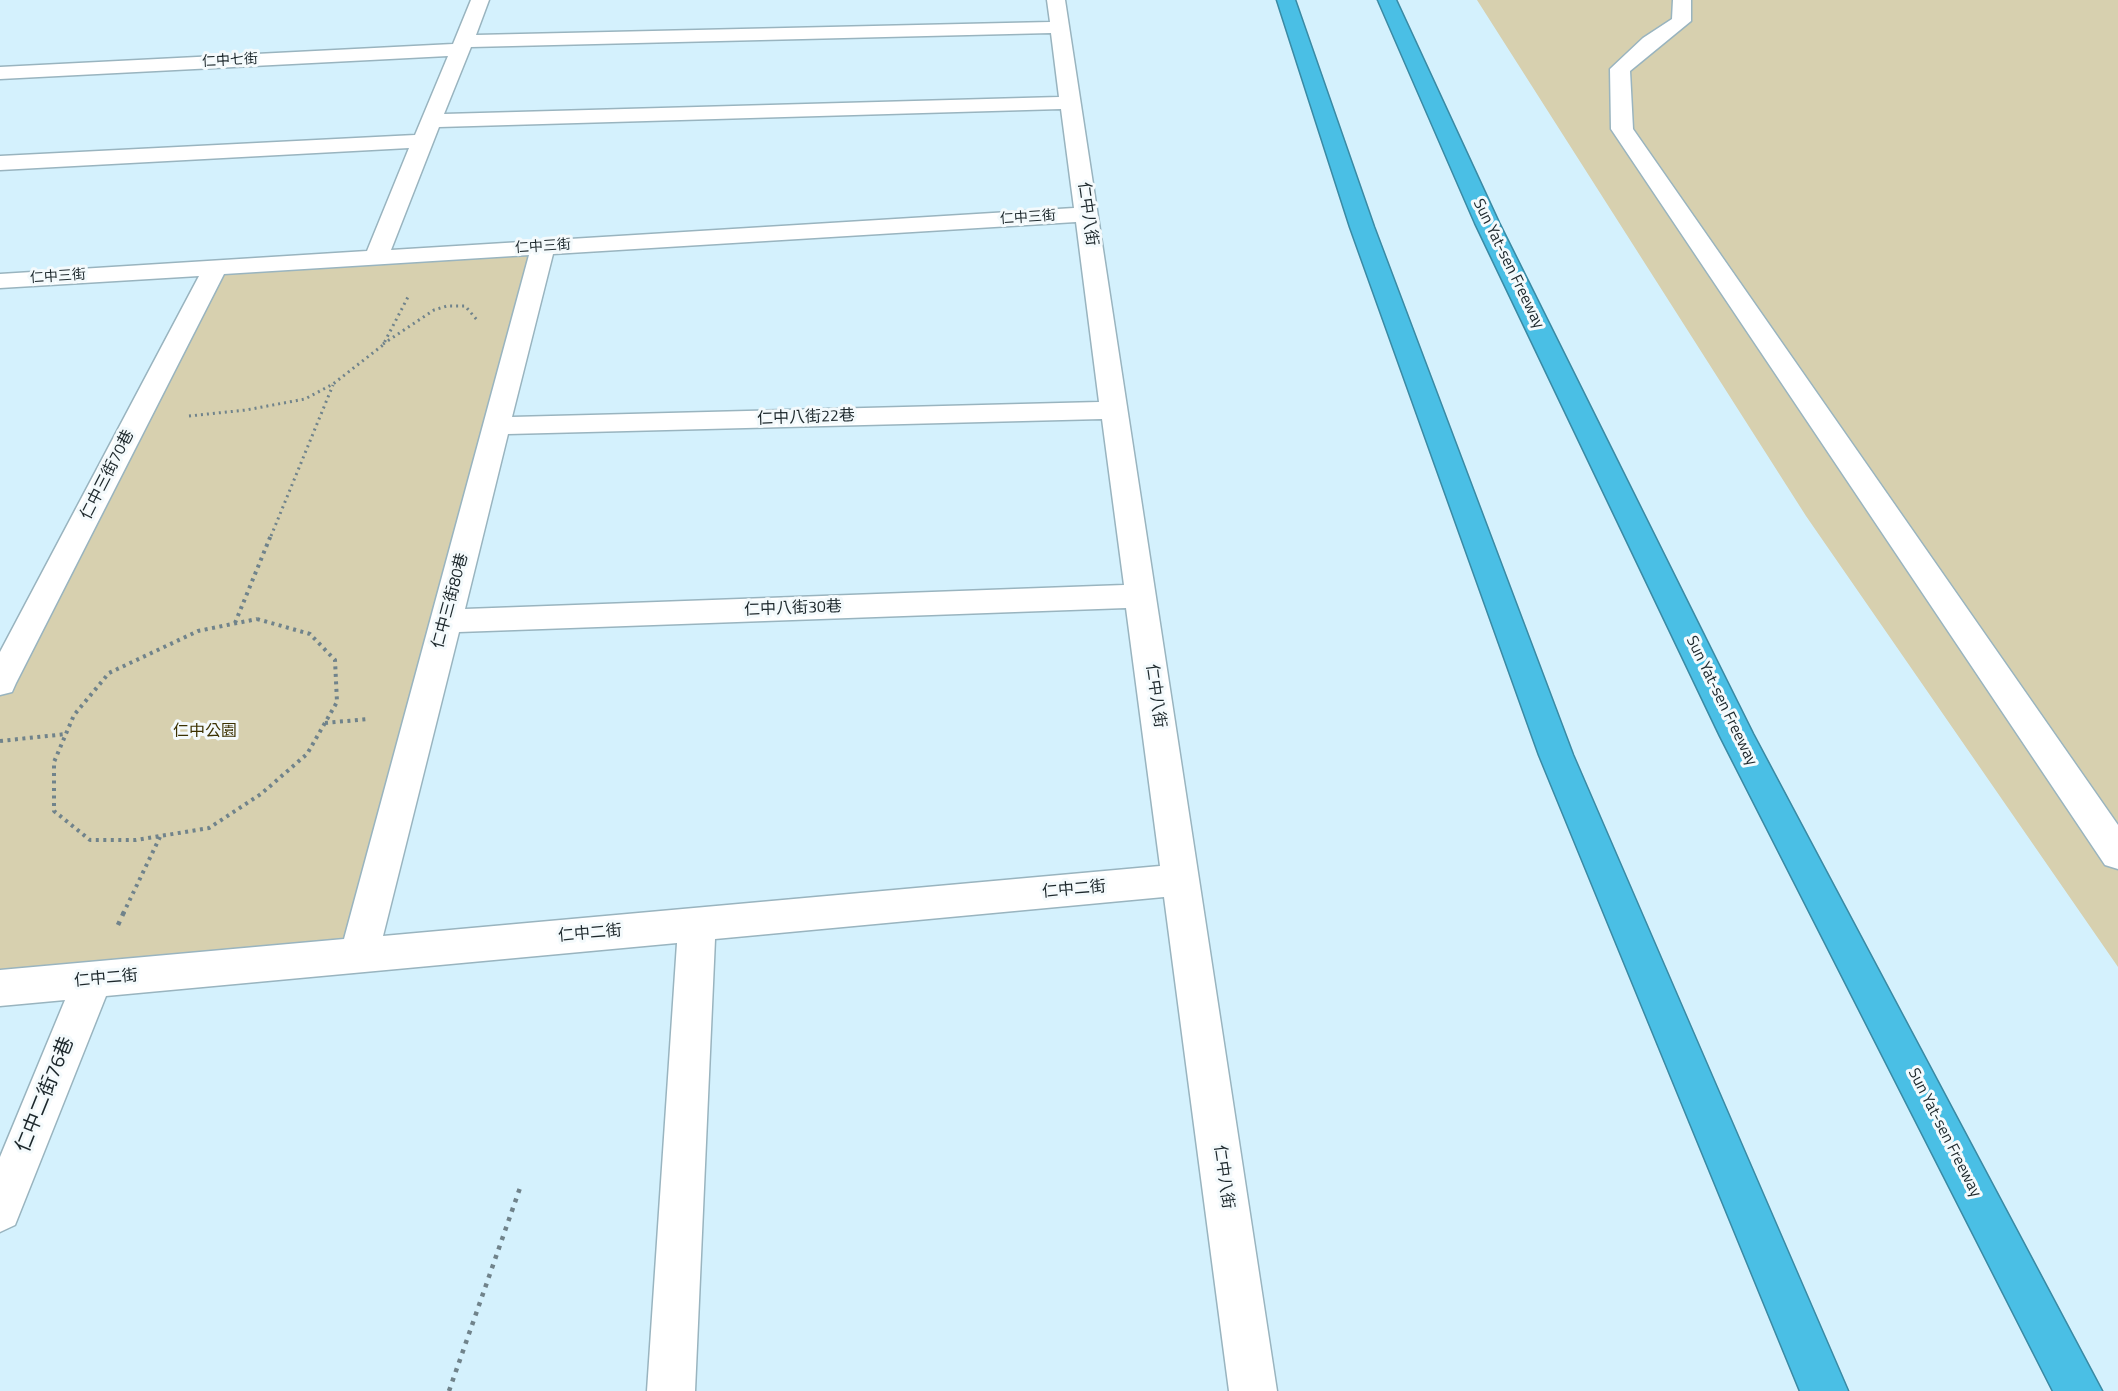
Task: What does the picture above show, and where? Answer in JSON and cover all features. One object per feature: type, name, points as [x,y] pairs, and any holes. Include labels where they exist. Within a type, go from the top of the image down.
[{"type":"highway","points":[[1286,0],[1362,227],[1556,755],[1824,1391]]},
{"type":"highway","name":"Sun Yat-sen Freeway","points":[[1387,0],[1487,223],[1737,736],[2078,1391]]},
{"type":"street","points":[[376,258],[480,0]]},
{"type":"street","points":[[1682,0],[1681,21],[1650,42],[1620,69],[1622,129],[2118,854]]},
{"type":"street","name":"仁中七街","points":[[0,73],[462,45],[1058,14]]},
{"type":"street","name":"仁中八街","points":[[1058,14],[1253,1391]]},
{"type":"street","points":[[0,163],[427,131],[1071,103]]},
{"type":"street","name":"仁中三街","points":[[0,281],[1086,214]]},
{"type":"street","name":"仁中三街80巷","points":[[359,955],[543,247]]},
{"type":"street","name":"仁中三街70巷","points":[[0,683],[216,267]]},
{"type":"street","name":"仁中八街22巷","points":[[497,426],[1114,410]]},
{"type":"street","name":"仁中八街30巷","points":[[446,621],[1140,596]]},
{"type":"street","name":"仁中二街","points":[[0,988],[1181,880]]},
{"type":"street","points":[[671,1391],[697,924]]},
{"type":"street","name":"仁中二街76巷","points":[[0,1210],[93,980]]},
{"type":"path","points":[[382,345],[416,282],[423,255]]},
{"type":"path","points":[[137,421],[246,410],[305,399],[333,384],[382,345],[434,310],[447,306],[465,306],[482,325],[519,337]]},
{"type":"path","points":[[235,623],[333,384]]},
{"type":"path","points":[[257,619],[310,634],[335,660],[337,702],[307,754],[261,794],[209,828],[136,840],[90,840],[54,811],[54,762],[66,734],[74,715],[109,673],[198,631],[257,619]]},
{"type":"path","points":[[0,741],[66,734]]},
{"type":"path","points":[[93,980],[160,836]]},
{"type":"path","points":[[449,1391],[521,1185]]},
{"type":"green space","points":[[1477,0],[2118,0],[2118,967],[1806,516]]},
{"type":"green space","name":"仁中公園","points":[[543,247],[359,955],[0,988],[0,683],[216,267]]}]
